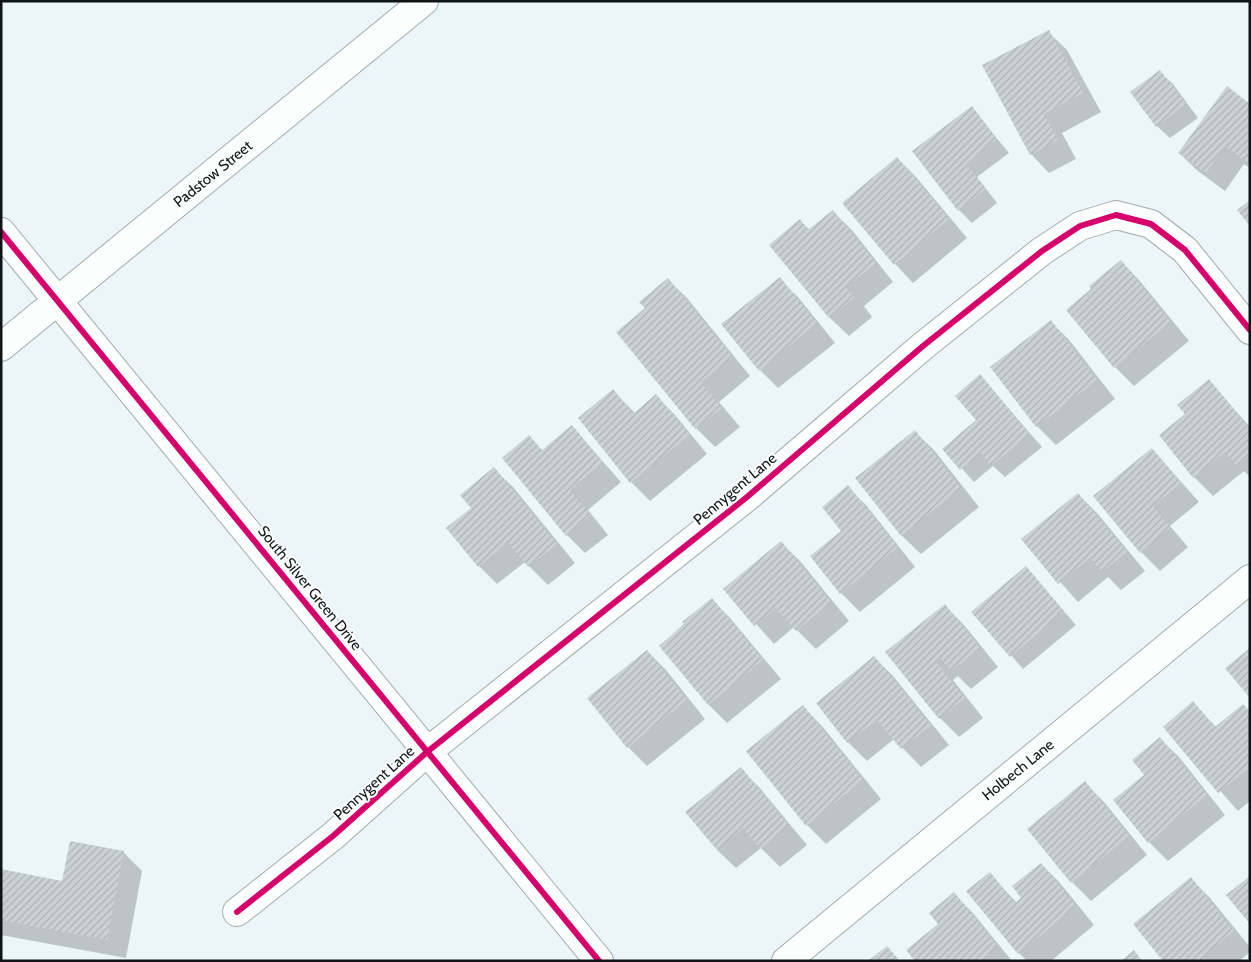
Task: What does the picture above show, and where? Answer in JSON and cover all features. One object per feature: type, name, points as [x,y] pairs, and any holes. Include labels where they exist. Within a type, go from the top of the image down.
[{"type":"street","name":"Padstow Street","points":[[1,347],[424,1]]},
{"type":"street","name":"Pennygent Lane","points":[[237,912],[333,836],[427,752],[747,497],[923,346],[1042,251],[1080,226],[1116,215],[1151,224],[1184,250],[1250,330]]},
{"type":"street","name":"South Silver Green Drive","points":[[1,232],[599,961]]},
{"type":"street","name":"Holbech Lane","points":[[786,961],[1250,579]]},
{"type":"building","points":[[1049,30],[1083,93],[1044,114],[1058,140],[1030,155],[982,65]]},
{"type":"building","points":[[1160,70],[1186,104],[1156,127],[1130,92]]},
{"type":"building","points":[[1227,86],[1250,104],[1250,164],[1225,146],[1206,173],[1178,153]]},
{"type":"building","points":[[972,106],[997,139],[966,164],[986,189],[958,211],[912,151]]},
{"type":"building","points":[[897,157],[949,219],[894,265],[842,203]]},
{"type":"building","points":[[1250,200],[1250,226],[1237,210]]},
{"type":"building","points":[[833,210],[876,263],[846,287],[854,298],[829,318],[769,245],[800,219],[808,230]]},
{"type":"building","points":[[1121,260],[1171,322],[1114,368],[1066,310],[1091,289],[1089,286]]},
{"type":"building","points":[[780,277],[817,323],[759,371],[721,324]]},
{"type":"building","points":[[668,278],[733,357],[701,382],[722,408],[695,429],[616,332],[645,308],[639,302]]},
{"type":"building","points":[[1051,320],[1097,380],[1036,427],[990,367]]},
{"type":"building","points":[[980,374],[1030,434],[991,466],[981,453],[960,470],[942,449],[976,420],[955,396]]},
{"type":"building","points":[[1209,379],[1250,429],[1250,456],[1237,466],[1225,452],[1193,478],[1159,435],[1185,414],[1177,405]]},
{"type":"building","points":[[613,389],[633,414],[656,394],[690,435],[630,483],[578,418]]},
{"type":"building","points":[[572,425],[603,462],[570,490],[591,515],[566,536],[502,458],[529,435],[542,450]]},
{"type":"building","points":[[915,430],[961,488],[901,536],[855,478]]},
{"type":"building","points":[[1152,448],[1181,483],[1153,506],[1170,528],[1140,553],[1093,496]]},
{"type":"building","points":[[494,467],[557,544],[528,567],[508,542],[478,567],[446,528],[471,508],[460,495]]},
{"type":"building","points":[[848,485],[898,547],[840,594],[810,556],[841,531],[822,507]]},
{"type":"building","points":[[1078,493],[1127,552],[1102,572],[1090,558],[1058,584],[1021,539]]},
{"type":"building","points":[[781,541],[831,602],[796,631],[776,608],[754,626],[723,589]]},
{"type":"building","points":[[1026,566],[1064,611],[1010,657],[971,612]]},
{"type":"building","points":[[712,598],[763,660],[708,705],[659,646],[685,624],[682,622]]},
{"type":"building","points":[[945,604],[980,648],[951,671],[939,657],[935,661],[965,698],[939,719],[885,652]]},
{"type":"building","points":[[1250,648],[1250,698],[1225,668]]},
{"type":"building","points":[[647,650],[687,700],[627,748],[587,698]]},
{"type":"building","points":[[874,656],[931,725],[901,749],[877,720],[847,743],[816,703]]},
{"type":"building","points":[[1193,701],[1215,727],[1243,704],[1250,712],[1250,767],[1218,793],[1163,727]]},
{"type":"building","points":[[803,705],[863,780],[806,826],[746,751]]},
{"type":"building","points":[[1160,737],[1207,795],[1148,843],[1113,800],[1144,775],[1132,760]]},
{"type":"building","points":[[741,767],[789,826],[760,849],[743,828],[717,850],[685,812]]},
{"type":"building","points":[[1085,781],[1129,836],[1071,883],[1027,829]]},
{"type":"building","points":[[70,841],[124,851],[107,940],[1,920],[1,869],[62,881]]},
{"type":"building","points":[[1041,863],[1076,906],[1018,954],[966,891],[990,872],[1015,903],[1021,898],[1012,886]]},
{"type":"building","points":[[1250,876],[1250,924],[1226,895]]},
{"type":"building","points":[[1191,877],[1234,931],[1202,957],[1206,961],[1163,961],[1133,924]]},
{"type":"building","points":[[954,892],[998,946],[981,961],[915,961],[906,950],[938,924],[929,913]]},
{"type":"building","points":[[887,946],[900,961],[868,961]]},
{"type":"building","points":[[1134,950],[1142,961],[1121,961]]},
{"type":"cycle path","points":[[237,912],[333,836],[427,752],[747,497],[923,346],[1042,251],[1080,226],[1116,215],[1151,224],[1185,250],[1250,330]]},
{"type":"cycle path","points":[[1,232],[599,961]]}]
